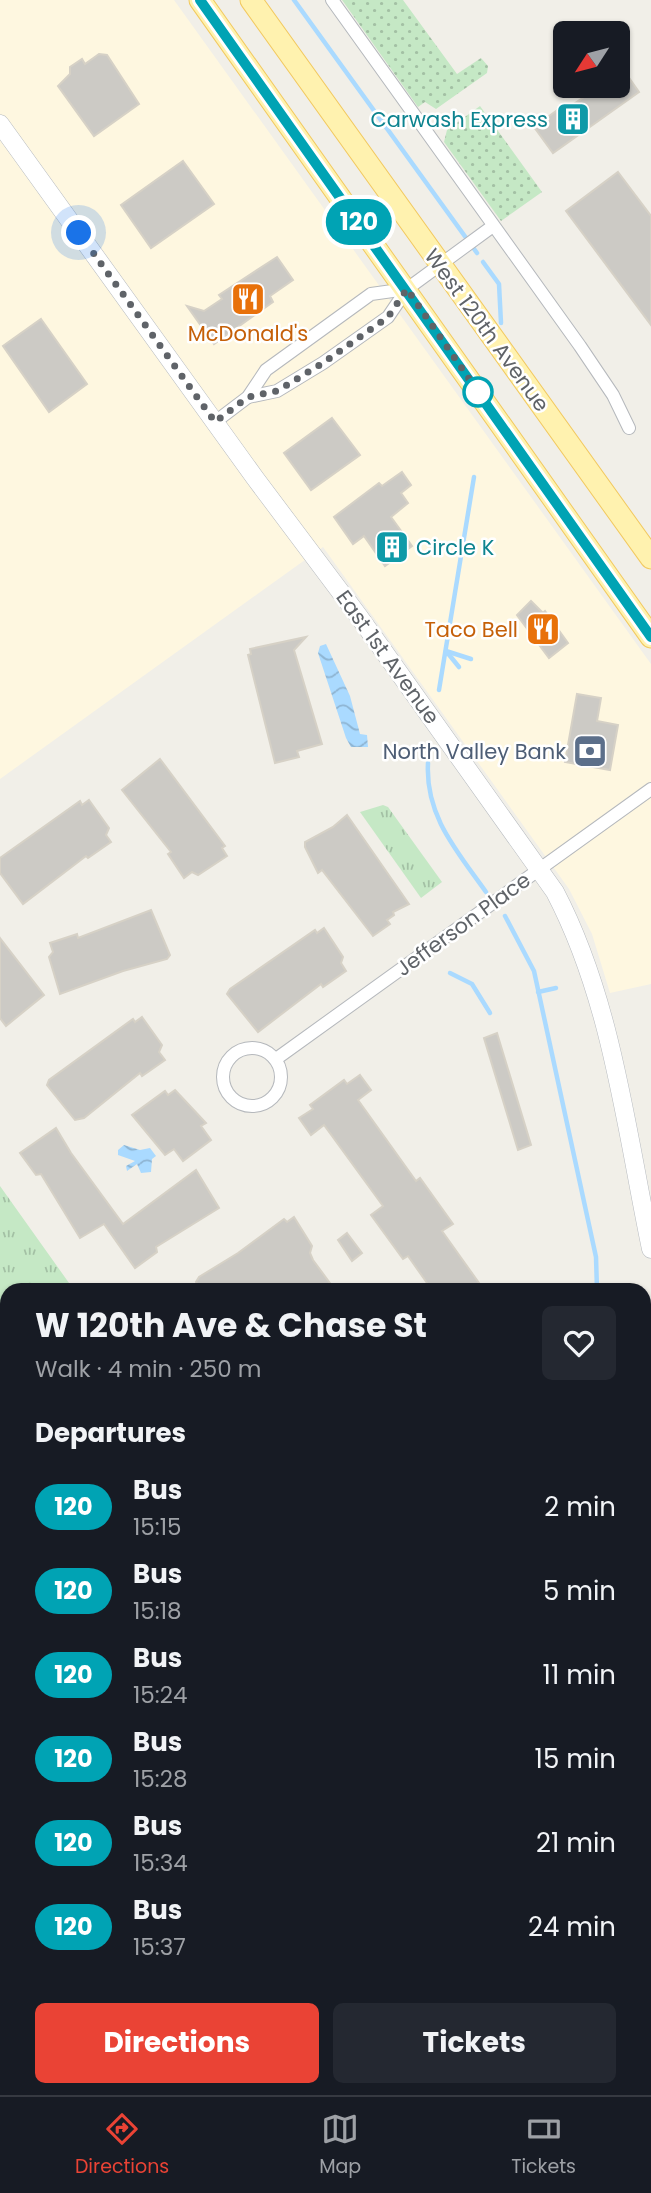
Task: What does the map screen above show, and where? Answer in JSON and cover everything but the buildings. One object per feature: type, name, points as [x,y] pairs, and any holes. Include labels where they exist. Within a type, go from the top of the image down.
[{"type":"main road","name":"West 120th Avenue","points":[[200,0],[651,637]]},
{"type":"main road","name":"West 120th Avenue","points":[[251,0],[651,558]]},
{"type":"street","points":[[332,0],[613,395],[629,428]]},
{"type":"street","name":"East 1st Avenue","points":[[0,124],[540,868],[573,927],[594,981],[651,1249]]},
{"type":"street","points":[[248,397],[277,391],[323,363],[388,317],[407,289],[494,226]]},
{"type":"street","points":[[215,422],[248,397],[266,370],[371,294],[407,289]]},
{"type":"street","name":"Jefferson Place","points":[[276,1059],[651,789]]},
{"type":"street","points":[[255,1048],[276,1059],[280,1083],[271,1099],[253,1105],[244,1104],[229,1094],[225,1086],[225,1068],[236,1053],[255,1048]]},
{"type":"shaded area","points":[[0,0],[174,0],[651,664],[651,984],[610,993],[592,934],[569,889],[323,547],[0,779]]},
{"type":"green space","points":[[342,0],[403,0],[457,74],[481,58],[488,66],[487,73],[436,109],[425,102],[418,107]]},
{"type":"green space","points":[[480,106],[542,192],[501,221],[444,142],[447,130]]},
{"type":"green space","points":[[383,805],[388,807],[442,882],[421,898],[360,812]]},
{"type":"green space","points":[[0,1186],[69,1283],[0,1283]]},
{"type":"water","points":[[326,644],[350,696],[360,734],[367,735],[368,747],[351,747],[346,738],[318,653],[320,646]]},
{"type":"water","points":[[124,1145],[140,1150],[150,1148],[156,1156],[152,1159],[151,1172],[141,1173],[137,1164],[127,1171],[126,1166],[135,1161],[118,1155],[118,1150]]},
{"type":"waterway","points":[[294,0],[477,253]]},
{"type":"waterway","points":[[483,262],[499,284],[501,323]]},
{"type":"waterway","points":[[439,690],[474,477]]},
{"type":"waterway","points":[[446,651],[471,659]]},
{"type":"waterway","points":[[446,651],[459,667]]},
{"type":"waterway","points":[[428,763],[428,782],[437,816],[454,847],[486,892]]},
{"type":"waterway","points":[[505,916],[534,971],[596,1257],[597,1283]]},
{"type":"waterway","points":[[450,973],[472,984],[490,1013]]},
{"type":"waterway","points":[[538,992],[556,988]]},
{"type":"bus line","name":"120","points":[[200,0],[429,319],[651,637]]},
{"type":"place","name":"Carwash Express","points":[[573,119]]},
{"type":"place","name":"McDonald's","points":[[248,299]]},
{"type":"place","name":"Circle K","points":[[392,547]]},
{"type":"place","name":"Taco Bell","points":[[543,629]]},
{"type":"place","name":"North Valley Bank","points":[[590,751]]},
{"type":"route","points":[[79,233],[215,422],[248,397],[277,391],[323,363],[388,317],[407,289],[481,396],[478,392]]}]
